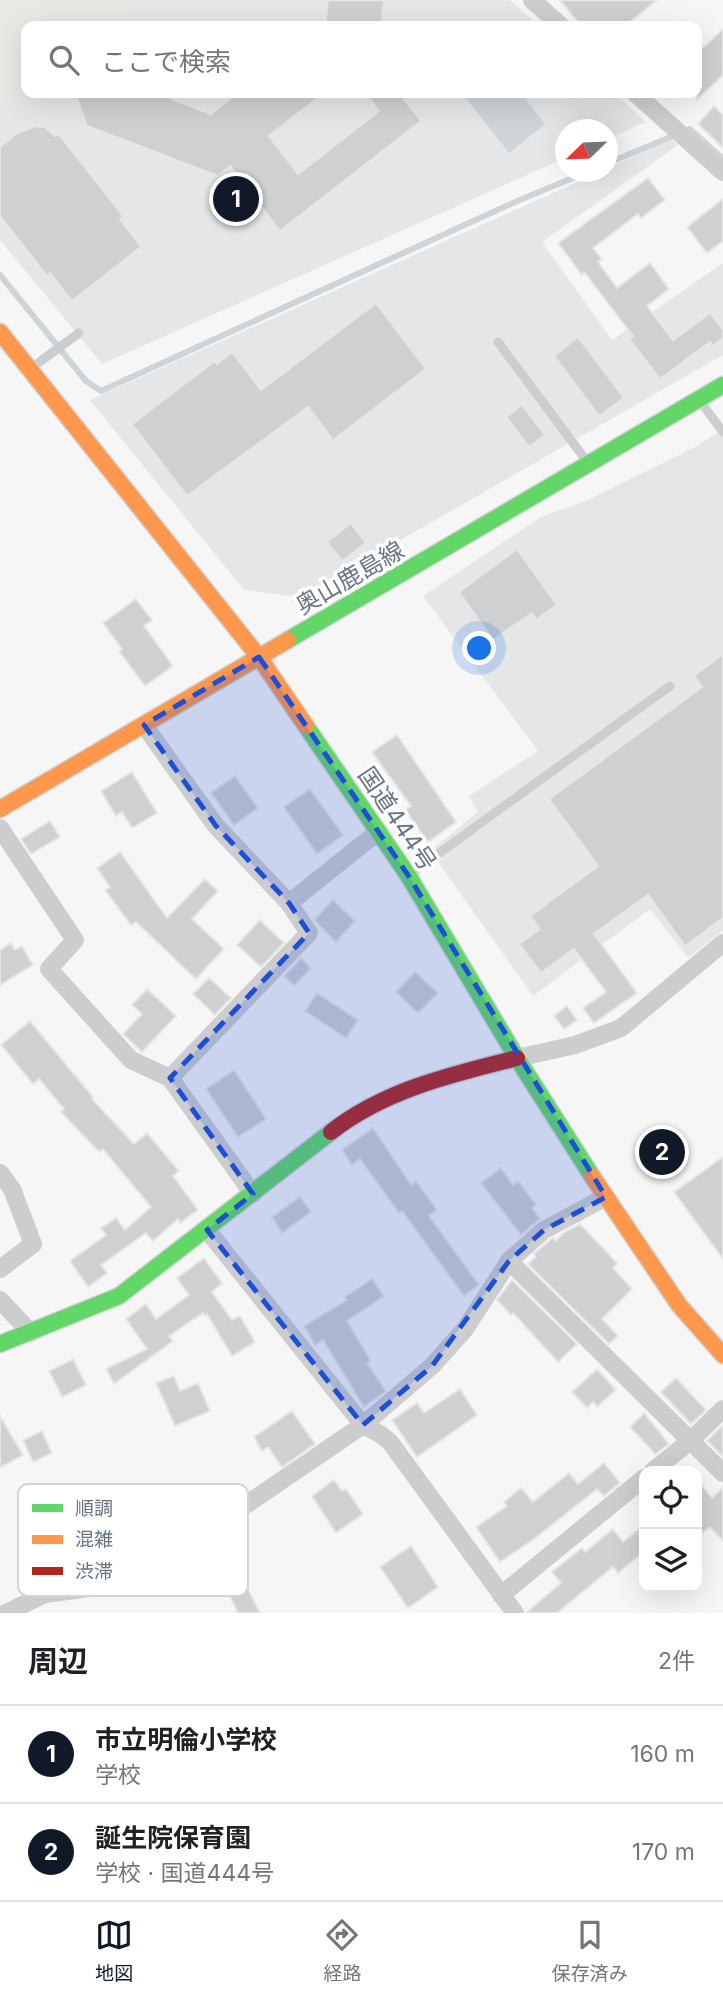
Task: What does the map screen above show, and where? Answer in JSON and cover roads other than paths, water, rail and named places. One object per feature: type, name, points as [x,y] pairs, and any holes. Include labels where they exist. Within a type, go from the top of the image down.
[{"type":"main road","name":"国道444号","points":[[0,332],[259,657],[408,875],[517,1058],[606,1197],[679,1305],[723,1355]]},
{"type":"main road","name":"奥山鹿島線","points":[[0,809],[723,385]]},
{"type":"main road","points":[[0,1344],[119,1296],[342,1123],[382,1100],[453,1074],[517,1058]]},
{"type":"street","points":[[532,0],[555,21]]},
{"type":"street","points":[[641,98],[723,172]]},
{"type":"street","points":[[144,725],[216,826],[289,903],[309,933],[170,1078]]},
{"type":"street","points":[[0,828],[75,940],[49,969],[131,1060],[170,1078],[253,1194]]},
{"type":"street","points":[[289,903],[379,831]]},
{"type":"street","points":[[517,1058],[575,1045],[621,1028],[723,943]]},
{"type":"street","points":[[0,1173],[12,1189],[33,1244],[0,1269]]},
{"type":"street","points":[[248,1503],[363,1425],[432,1366],[465,1329],[509,1261],[544,1230],[606,1197]]},
{"type":"street","points":[[207,1230],[363,1425],[390,1442],[515,1613]]},
{"type":"street","points":[[509,1261],[723,1474]]},
{"type":"street","points":[[0,1300],[31,1333]]},
{"type":"street","points":[[659,1466],[723,1409]]},
{"type":"street","points":[[501,1595],[639,1482]]},
{"type":"street","points":[[6,1613],[41,1596]]},
{"type":"lane","points":[[30,369],[79,333]]},
{"type":"lane","points":[[498,342],[589,464]]},
{"type":"lane","points":[[698,400],[723,432]]},
{"type":"lane","points":[[408,875],[670,686]]},
{"type":"waterway","points":[[618,159],[690,129],[723,159]]},
{"type":"waterway","points":[[0,275],[86,381],[101,391],[563,182]]},
{"type":"place","name":"市立明倫小学校","points":[[236,199]]},
{"type":"place","name":"誕生院保育園","points":[[662,1152]]}]
